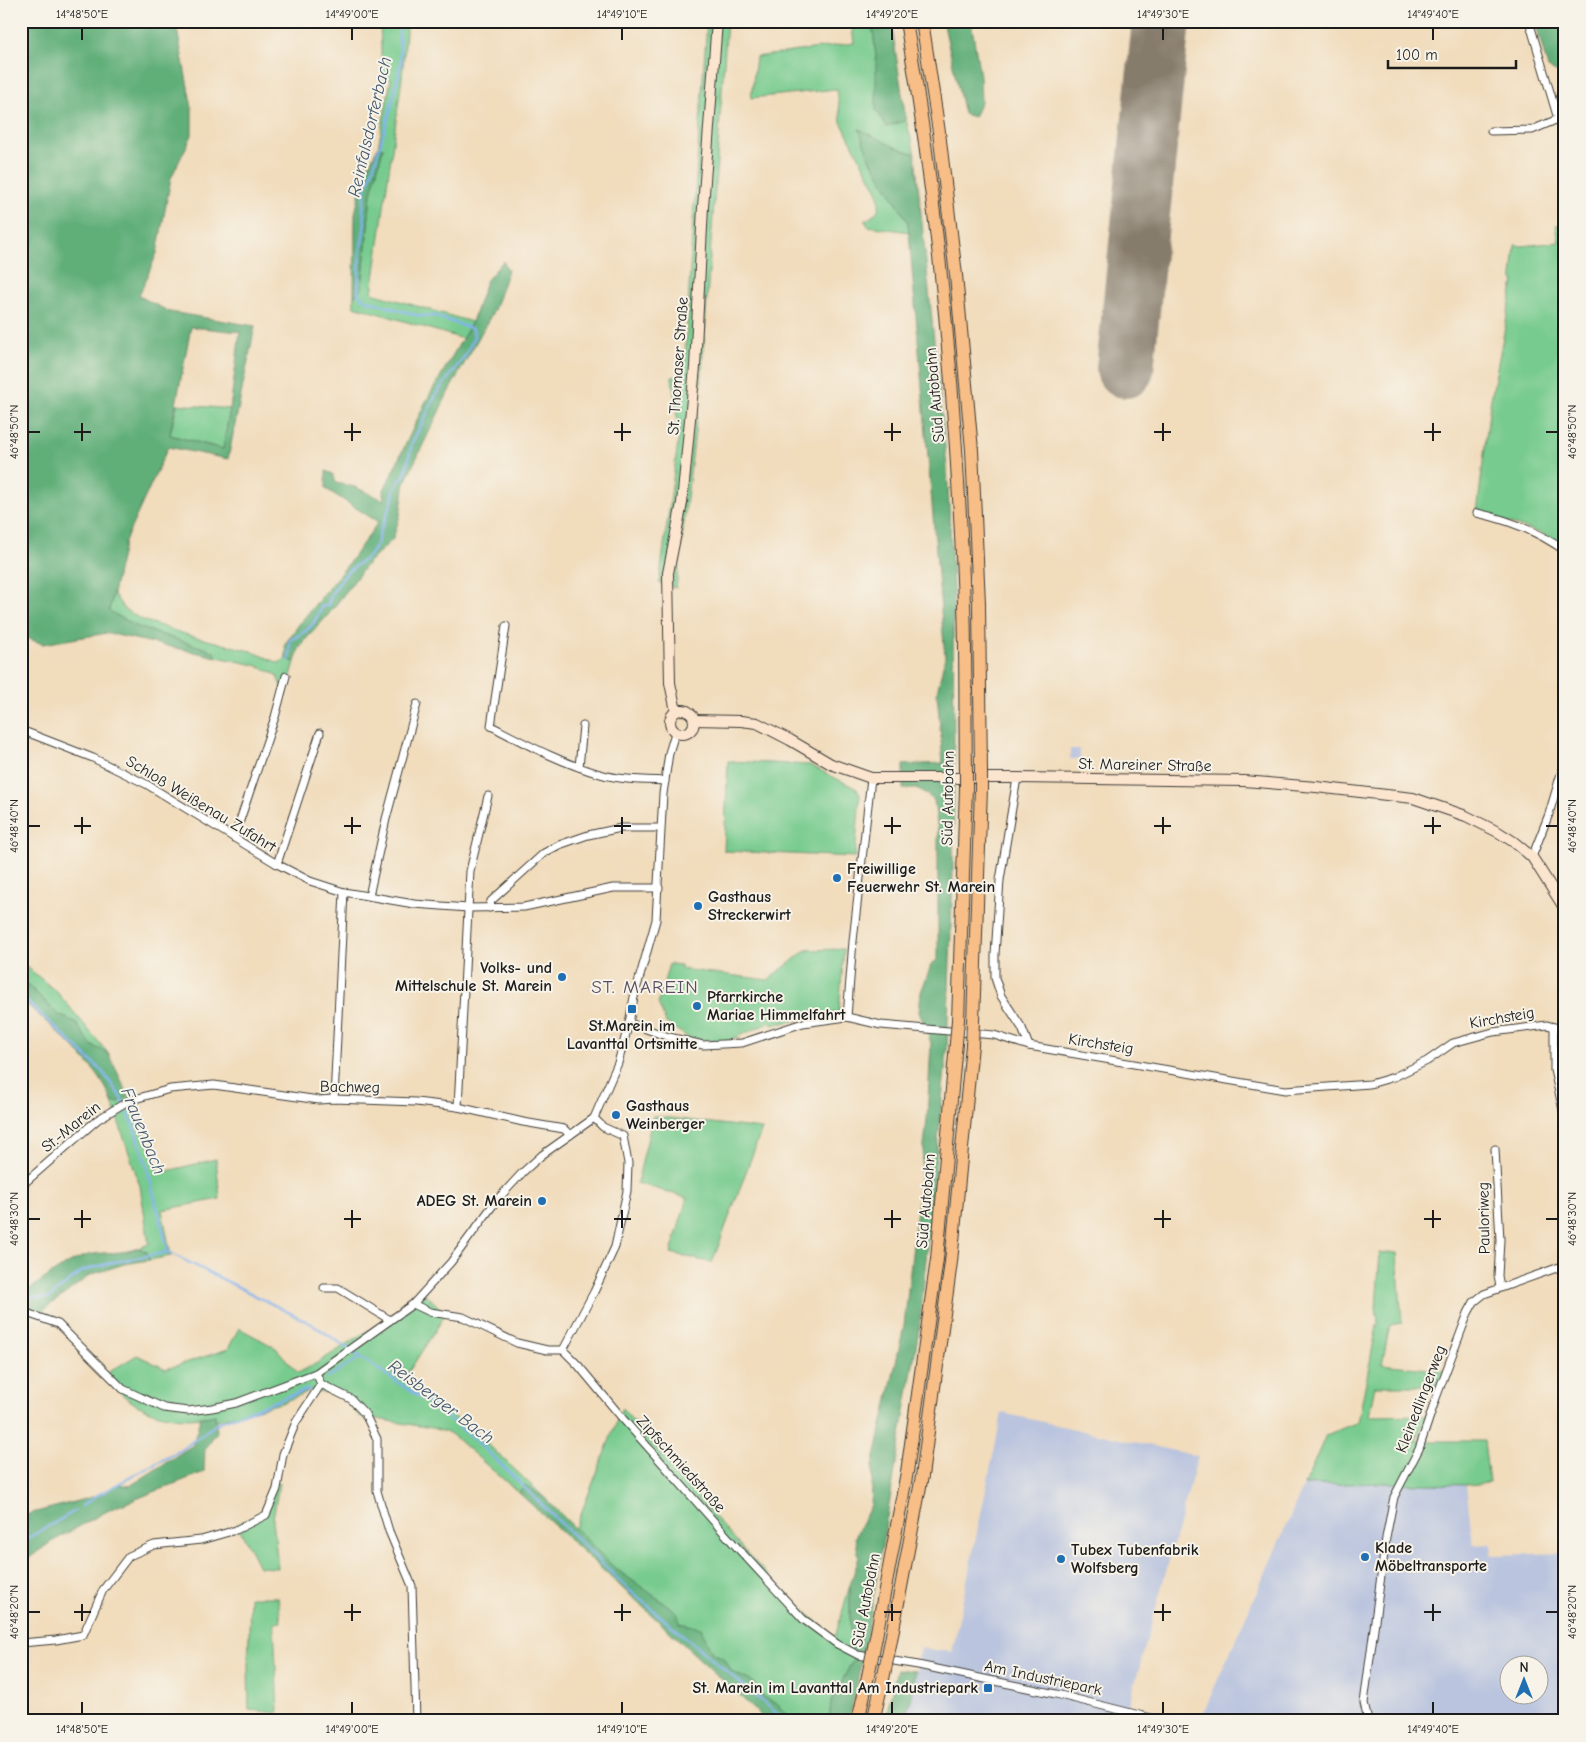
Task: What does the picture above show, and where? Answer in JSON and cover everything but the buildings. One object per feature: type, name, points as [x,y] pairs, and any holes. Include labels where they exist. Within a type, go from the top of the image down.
[{"type":"highway","name":"Süd Autobahn","points":[[858,1721],[907,1472],[937,1259],[958,1020],[966,788],[964,605],[956,451],[941,280],[924,134],[906,21]]},
{"type":"highway","name":"Süd Autobahn","points":[[873,1721],[891,1640],[922,1476],[949,1281],[972,1045],[981,788],[979,603],[972,450],[956,274],[939,132],[922,21]]},
{"type":"main road","name":"St. Thomaser Straße","points":[[676,711],[670,683],[668,573],[682,503],[695,367],[703,206],[717,21]]},
{"type":"main road","points":[[676,711],[690,712],[694,720],[694,726],[688,733],[675,733],[671,729],[670,720],[676,711]]},
{"type":"main road","name":"St. Mareiner Straße","points":[[694,720],[741,721],[757,724],[790,740],[831,764],[871,778],[1244,781],[1413,798],[1466,816],[1498,832],[1532,856],[1565,909]]},
{"type":"street","points":[[1491,130],[1532,130],[1562,119],[1529,21]]},
{"type":"street","points":[[1477,513],[1525,527],[1548,538],[1565,550]]},
{"type":"street","points":[[506,626],[491,726],[559,760],[601,775],[665,781]]},
{"type":"street","points":[[234,838],[275,717],[286,676]]},
{"type":"street","points":[[368,896],[386,819],[417,704]]},
{"type":"street","points":[[579,767],[583,726]]},
{"type":"street","name":"Schloß Weißenau Zufahrt","points":[[21,730],[94,758],[146,784],[277,864],[310,881],[344,892],[414,904],[488,908],[524,907],[613,888],[659,888]]},
{"type":"street","points":[[277,864],[320,733]]},
{"type":"street","points":[[21,1311],[58,1324],[123,1389],[164,1408],[188,1411],[236,1403],[316,1373],[413,1304],[451,1262],[496,1201],[523,1172],[570,1134],[594,1118],[618,1063],[656,920],[659,888],[660,828],[669,753],[675,733]]},
{"type":"street","points":[[1532,856],[1551,807],[1565,760]]},
{"type":"street","points":[[847,1017],[853,941],[871,778]]},
{"type":"street","points":[[1017,778],[1000,880],[995,978],[1001,996],[1022,1028],[1029,1046]]},
{"type":"street","points":[[458,1106],[470,871],[488,796]]},
{"type":"street","points":[[488,908],[491,901],[544,853],[559,845],[588,835],[621,828],[660,828]]},
{"type":"street","points":[[334,1099],[344,892]]},
{"type":"street","name":"Kirchsteig","points":[[629,1023],[670,1037],[703,1045],[742,1044],[803,1023],[847,1017],[880,1025],[994,1035],[1029,1046],[1285,1090],[1370,1084],[1411,1070],[1453,1043],[1466,1038],[1518,1028],[1547,1025],[1565,1030]]},
{"type":"street","points":[[1554,1027],[1554,1070],[1565,1119]]},
{"type":"street","name":"Bachweg","points":[[116,1108],[128,1101],[170,1088],[214,1085],[285,1097],[319,1100],[416,1102],[458,1106],[523,1122],[564,1129],[570,1134]]},
{"type":"street","name":"St.-Marein","points":[[21,1186],[97,1120],[116,1108]]},
{"type":"street","points":[[413,1304],[430,1312],[463,1316],[517,1343],[547,1350],[563,1350],[594,1292],[615,1246],[627,1191],[628,1163],[623,1136],[603,1127],[594,1118]]},
{"type":"street","name":"Pauloriweg","points":[[1495,1149],[1500,1240],[1498,1276],[1500,1287]]},
{"type":"street","name":"Kleinedlingerweg","points":[[1368,1721],[1364,1703],[1386,1538],[1394,1497],[1420,1449],[1436,1398],[1468,1313],[1479,1297],[1500,1287],[1565,1265]]},
{"type":"street","points":[[324,1288],[338,1288],[390,1320]]},
{"type":"street","name":"Zipfschmiedstraße","points":[[563,1350],[726,1536],[803,1619],[837,1644],[858,1655],[918,1665]]},
{"type":"street","points":[[316,1373],[321,1384],[351,1399],[365,1414],[377,1439],[377,1491],[389,1532],[412,1586],[416,1721]]},
{"type":"street","points":[[21,1643],[56,1640],[83,1635],[103,1590],[129,1556],[154,1545],[201,1540],[236,1530],[266,1515],[277,1489],[283,1454],[296,1422],[321,1384]]},
{"type":"street","name":"Am Industriepark","points":[[918,1665],[1056,1694],[1163,1721]]},
{"type":"shaded area","points":[[1070,749],[1080,749],[1080,759],[1070,759]]},
{"type":"shaded area","points":[[1002,1413],[1198,1456],[1129,1705],[1200,1720],[1304,1485],[1384,1483],[1466,1485],[1473,1545],[1492,1544],[1491,1555],[1565,1553],[1565,1721],[903,1721],[912,1697],[920,1648],[952,1652]]},
{"type":"green space","points":[[21,21],[175,21],[192,108],[192,135],[171,178],[157,253],[139,296],[170,312],[255,326],[228,459],[168,447],[125,541],[109,611],[138,627],[213,651],[217,657],[107,633],[43,644],[21,636]],"holes":[[[191,327],[240,332],[223,449],[170,435]]]},
{"type":"green space","points":[[380,21],[407,21],[402,78],[372,293],[472,322],[463,339],[354,306],[354,297],[362,287],[371,193],[383,148],[378,147],[391,79],[382,78]]},
{"type":"green space","points":[[707,21],[727,21],[701,382],[676,588],[659,583],[679,435],[672,377],[684,375]]},
{"type":"green space","points":[[851,21],[872,21],[887,127],[906,120],[915,154],[895,147],[869,158],[908,222],[909,232],[868,226],[865,221],[878,210],[878,193],[841,122],[837,89],[751,98],[756,57],[854,43]]},
{"type":"green space","points":[[872,21],[891,21],[906,120],[887,127],[876,110],[876,57]]},
{"type":"green space","points":[[943,21],[971,21],[980,76],[981,102],[974,117],[964,114]]},
{"type":"green space","points":[[1535,21],[1565,21],[1565,77],[1548,68]]},
{"type":"green space","points":[[859,129],[895,147],[915,154],[947,467],[953,587],[953,869],[947,1050],[919,1329],[866,1640],[849,1721],[829,1721],[831,1703],[853,1660],[850,1633],[850,1585],[859,1557],[855,1537],[871,1505],[873,1466],[904,1326],[927,1119],[931,1043],[919,1012],[921,992],[931,964],[938,960],[938,831],[934,800],[919,789],[903,789],[903,765],[943,763],[937,692],[945,657],[908,222],[869,158]]},
{"type":"green space","points":[[378,147],[383,148],[371,193],[362,287],[354,297],[355,214],[363,177]]},
{"type":"green space","points":[[1565,224],[1564,548],[1543,534],[1477,513],[1490,404],[1514,281],[1512,277],[1515,245],[1559,242],[1556,225]]},
{"type":"green space","points":[[503,261],[508,270],[494,310],[449,391],[405,482],[400,515],[393,539],[367,564],[328,615],[307,638],[299,649],[295,662],[286,658],[285,644],[349,563],[378,522],[326,489],[326,471],[333,474],[336,483],[355,487],[384,500],[383,492],[425,403],[472,322],[486,281]]},
{"type":"green space","points":[[177,404],[230,409],[223,449],[170,435]]},
{"type":"green space","points":[[113,593],[124,609],[143,620],[188,635],[251,651],[279,663],[286,658],[295,662],[285,697],[277,675],[255,665],[217,657],[213,651],[138,627],[109,611]]},
{"type":"green space","points":[[728,761],[810,765],[857,789],[860,794],[855,857],[724,851]]},
{"type":"green space","points":[[844,949],[839,1012],[772,1025],[771,1022],[725,1042],[689,1038],[666,1023],[658,1003],[669,964],[681,965],[681,969],[768,980],[806,950]]},
{"type":"green space","points":[[21,962],[57,992],[108,1053],[91,1045],[75,1022],[59,1015],[31,988],[21,982]]},
{"type":"green space","points":[[21,982],[31,988],[59,1015],[75,1022],[91,1045],[108,1053],[129,1096],[119,1102],[112,1102],[106,1088],[86,1060],[21,999]]},
{"type":"green space","points":[[129,1096],[159,1173],[216,1159],[220,1199],[162,1210],[171,1256],[149,1260],[147,1252],[138,1248],[149,1244],[140,1186],[112,1102],[119,1102]]},
{"type":"green space","points":[[653,1116],[762,1129],[712,1263],[671,1253],[687,1198],[637,1183]]},
{"type":"green space","points":[[138,1248],[147,1252],[149,1260],[124,1264],[90,1275],[41,1312],[21,1314],[21,1290],[27,1291],[64,1266],[88,1255]]},
{"type":"green space","points":[[1380,1253],[1397,1253],[1402,1323],[1390,1325],[1382,1364],[1445,1371],[1439,1386],[1375,1386],[1369,1416],[1427,1415],[1416,1441],[1484,1441],[1489,1483],[1466,1485],[1384,1483],[1304,1485],[1326,1435],[1358,1422],[1378,1321],[1376,1307]]},
{"type":"green space","points":[[426,1294],[446,1314],[404,1379],[475,1432],[548,1501],[525,1485],[519,1493],[451,1434],[432,1428],[359,1416],[343,1397],[312,1390],[281,1403],[216,1420],[215,1415],[179,1418],[152,1412],[132,1402],[104,1377],[137,1355],[166,1369],[228,1349],[239,1328],[276,1348],[298,1373]]},
{"type":"green space","points":[[622,1408],[750,1557],[805,1612],[835,1637],[850,1585],[850,1633],[853,1660],[831,1703],[829,1721],[791,1720],[777,1704],[757,1693],[754,1683],[732,1672],[724,1658],[712,1653],[701,1629],[679,1624],[645,1590],[616,1569],[575,1529]]},
{"type":"green space","points":[[215,1415],[217,1432],[205,1448],[204,1472],[111,1509],[51,1542],[21,1564],[21,1516],[96,1496],[118,1484],[130,1486],[193,1445],[200,1418]]},
{"type":"green space","points":[[270,1483],[279,1483],[273,1519],[278,1568],[259,1567],[237,1524],[262,1510],[268,1500]]},
{"type":"green space","points":[[525,1485],[548,1501],[616,1569],[677,1612],[680,1623],[701,1628],[712,1653],[724,1658],[732,1672],[755,1683],[757,1693],[777,1704],[791,1720],[795,1721],[767,1721],[519,1493]]},
{"type":"green space","points":[[250,1597],[278,1597],[281,1622],[274,1623],[278,1713],[249,1710]]},
{"type":"green space","points":[[897,1669],[916,1671],[912,1697],[903,1721],[885,1721]]},
{"type":"waterway","name":"Reinfalsdorferbach","points":[[289,660],[290,640],[310,628],[321,607],[328,605],[332,593],[347,572],[369,556],[377,544],[380,531],[392,502],[394,489],[405,474],[412,443],[437,393],[465,356],[474,337],[473,329],[435,316],[419,316],[366,300],[358,294],[360,254],[365,223],[363,209],[365,190],[390,111],[401,63],[398,21]]},
{"type":"waterway","name":"Frauenbach","points":[[21,996],[102,1071],[120,1096],[132,1122],[146,1164],[168,1251]]},
{"type":"waterway","name":"Reisberger Bach","points":[[21,1297],[49,1298],[82,1271],[114,1262],[168,1252],[312,1324],[437,1409],[478,1442],[629,1590],[786,1721]]},
{"type":"waterway","points":[[328,1377],[360,1358]]},
{"type":"waterway","points":[[82,1506],[96,1496],[181,1450],[219,1422],[309,1389]]},
{"type":"waterway","points":[[21,1542],[75,1511]]},
{"type":"runway","points":[[1125,369],[1161,21]]},
{"type":"place","name":"Freiwillige Feuerwehr St. Marein","points":[[837,878]]},
{"type":"place","name":"Gasthaus Streckerwirt","points":[[698,906]]},
{"type":"place","name":"Volks- und Mittelschule St. Marein","points":[[562,977]]},
{"type":"place","name":"Pfarrkirche Mariae Himmelfahrt","points":[[697,1006]]},
{"type":"place","name":"St.Marein im Lavanttal Ortsmitte","points":[[632,1009]]},
{"type":"place","name":"Gasthaus Weinberger","points":[[616,1115]]},
{"type":"place","name":"ADEG St. Marein","points":[[542,1201]]},
{"type":"place","name":"Klade Möbeltransporte","points":[[1365,1557]]},
{"type":"place","name":"Tubex Tubenfabrik Wolfsberg","points":[[1061,1559]]},
{"type":"place","name":"St. Marein im Lavanttal Am Industriepark","points":[[988,1688]]},
{"type":"district","name":"ST. MAREIN","points":[[645,987]]}]
